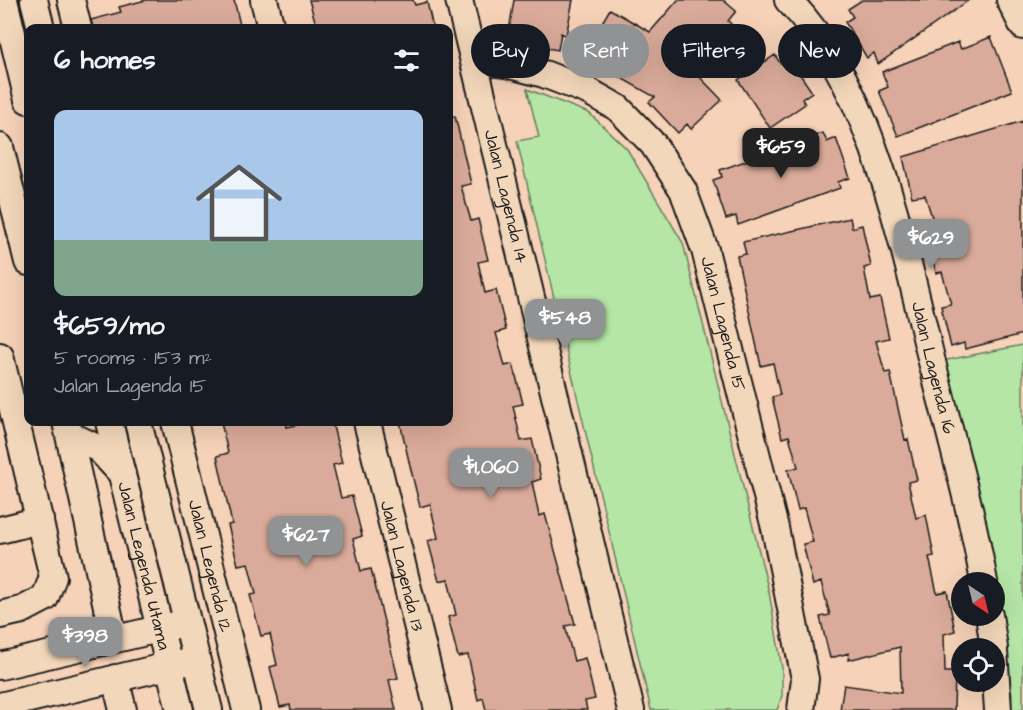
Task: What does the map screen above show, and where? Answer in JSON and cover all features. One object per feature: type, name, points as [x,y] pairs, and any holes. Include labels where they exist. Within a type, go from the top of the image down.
[{"type":"street","points":[[3,0],[24,84]]},
{"type":"street","points":[[34,0],[40,24]]},
{"type":"street","points":[[71,0],[77,24]]},
{"type":"street","points":[[264,0],[270,24]]},
{"type":"street","name":"Jalan Lagenda 14","points":[[459,0],[471,48]]},
{"type":"street","name":"Jalan Lagenda 16","points":[[788,0],[813,30],[833,60],[868,136],[885,183],[930,354],[982,572]]},
{"type":"street","points":[[1010,0],[1023,27]]},
{"type":"street","name":"Jalan Lagenda 15","points":[[550,76],[588,91],[618,108],[653,144],[683,190],[705,250],[775,528],[805,679],[801,710]]},
{"type":"street","name":"Jalan Lagenda 14","points":[[478,78],[631,710]]},
{"type":"street","points":[[0,147],[6,196],[24,250]]},
{"type":"street","points":[[0,356],[53,578],[51,588],[45,598],[36,605],[0,615]]},
{"type":"street","name":"Jalan Legenda Utama","points":[[110,426],[180,710]]},
{"type":"street","name":"Jalan Legenda Utama","points":[[139,426],[209,710]]},
{"type":"street","name":"Jalan Legenda 12","points":[[176,426],[246,710]]},
{"type":"street","name":"Jalan Lagenda 13","points":[[368,426],[438,710]]},
{"type":"street","points":[[68,428],[99,449],[122,474]]},
{"type":"street","points":[[68,428],[114,638]]},
{"type":"street","points":[[0,530],[40,520]]},
{"type":"street","points":[[0,666],[188,622]]},
{"type":"street","points":[[15,705],[197,659]]},
{"type":"street","points":[[115,678],[123,710]]},
{"type":"street","points":[[997,692],[998,710]]},
{"type":"green space","points":[[527,89],[589,113],[627,149],[683,243],[769,592],[782,668],[782,696],[777,710],[651,710],[517,141],[539,137]]},
{"type":"green space","points":[[1023,345],[1023,710],[1011,710],[1012,694],[1005,661],[1005,638],[1000,638],[997,626],[1005,626],[1005,572],[991,572],[937,362]]},
{"type":"building","points":[[146,0],[234,0],[240,24],[92,24],[91,20],[121,12],[119,7]]},
{"type":"building","points":[[309,0],[413,0],[415,5],[427,2],[432,24],[316,24]]},
{"type":"building","points":[[514,0],[573,0],[568,24],[562,24],[558,50],[550,49],[550,24],[510,24]]},
{"type":"building","points":[[678,0],[723,0],[736,11],[728,21],[731,24],[661,24],[661,78],[701,78],[722,100],[691,129],[687,124],[678,133],[649,102],[655,97],[621,78],[649,78],[650,32]]},
{"type":"building","points":[[862,0],[969,0],[878,64],[874,53],[867,58],[862,50],[862,24],[846,24],[845,22],[853,17],[848,9]]},
{"type":"building","points":[[610,9],[636,24],[601,24]]},
{"type":"building","points":[[991,37],[1012,91],[898,136],[879,91],[888,87],[882,72],[958,42],[961,49]]},
{"type":"building","points":[[775,55],[778,60],[778,78],[803,78],[812,92],[802,99],[805,104],[770,128],[738,80],[766,78],[766,61]]},
{"type":"building","points":[[453,116],[455,116],[471,184],[461,186],[471,221],[478,219],[488,260],[478,262],[485,293],[496,290],[506,330],[496,333],[505,366],[513,364],[523,404],[513,406],[521,441],[532,439],[541,479],[532,482],[539,516],[545,514],[575,624],[565,626],[574,661],[585,658],[595,699],[585,701],[587,710],[486,710],[483,698],[478,700],[468,655],[458,657],[448,617],[456,615],[448,579],[439,581],[428,541],[438,538],[430,504],[420,507],[401,426],[453,426]]},
{"type":"building","points":[[1023,121],[1023,334],[965,349],[964,343],[951,347],[941,306],[951,304],[942,272],[936,273],[926,233],[936,230],[925,195],[912,197],[903,157]]},
{"type":"building","points":[[823,133],[827,142],[836,138],[850,178],[838,182],[840,188],[738,225],[736,216],[726,219],[713,180],[722,177],[720,170]]},
{"type":"building","points":[[850,218],[852,228],[862,225],[871,266],[864,268],[870,300],[880,298],[889,338],[876,341],[885,373],[890,372],[905,440],[908,439],[917,480],[908,482],[916,518],[926,515],[934,556],[929,557],[937,593],[947,591],[951,626],[954,626],[955,631],[944,634],[945,672],[951,672],[951,692],[954,692],[954,710],[840,710],[844,685],[901,693],[900,647],[848,660],[849,653],[830,658],[820,617],[830,615],[821,582],[813,585],[803,544],[813,542],[804,508],[798,510],[788,470],[798,467],[789,436],[782,438],[772,397],[780,395],[773,363],[761,366],[737,256],[746,254],[743,242]]},
{"type":"building","points":[[222,426],[333,426],[342,463],[333,465],[341,498],[352,496],[362,536],[353,539],[361,571],[371,569],[398,678],[389,680],[396,710],[291,710],[290,705],[280,707],[270,667],[277,665],[270,634],[261,636],[250,595],[256,594],[248,563],[238,565],[228,525],[232,524],[217,456],[228,453]]}]
